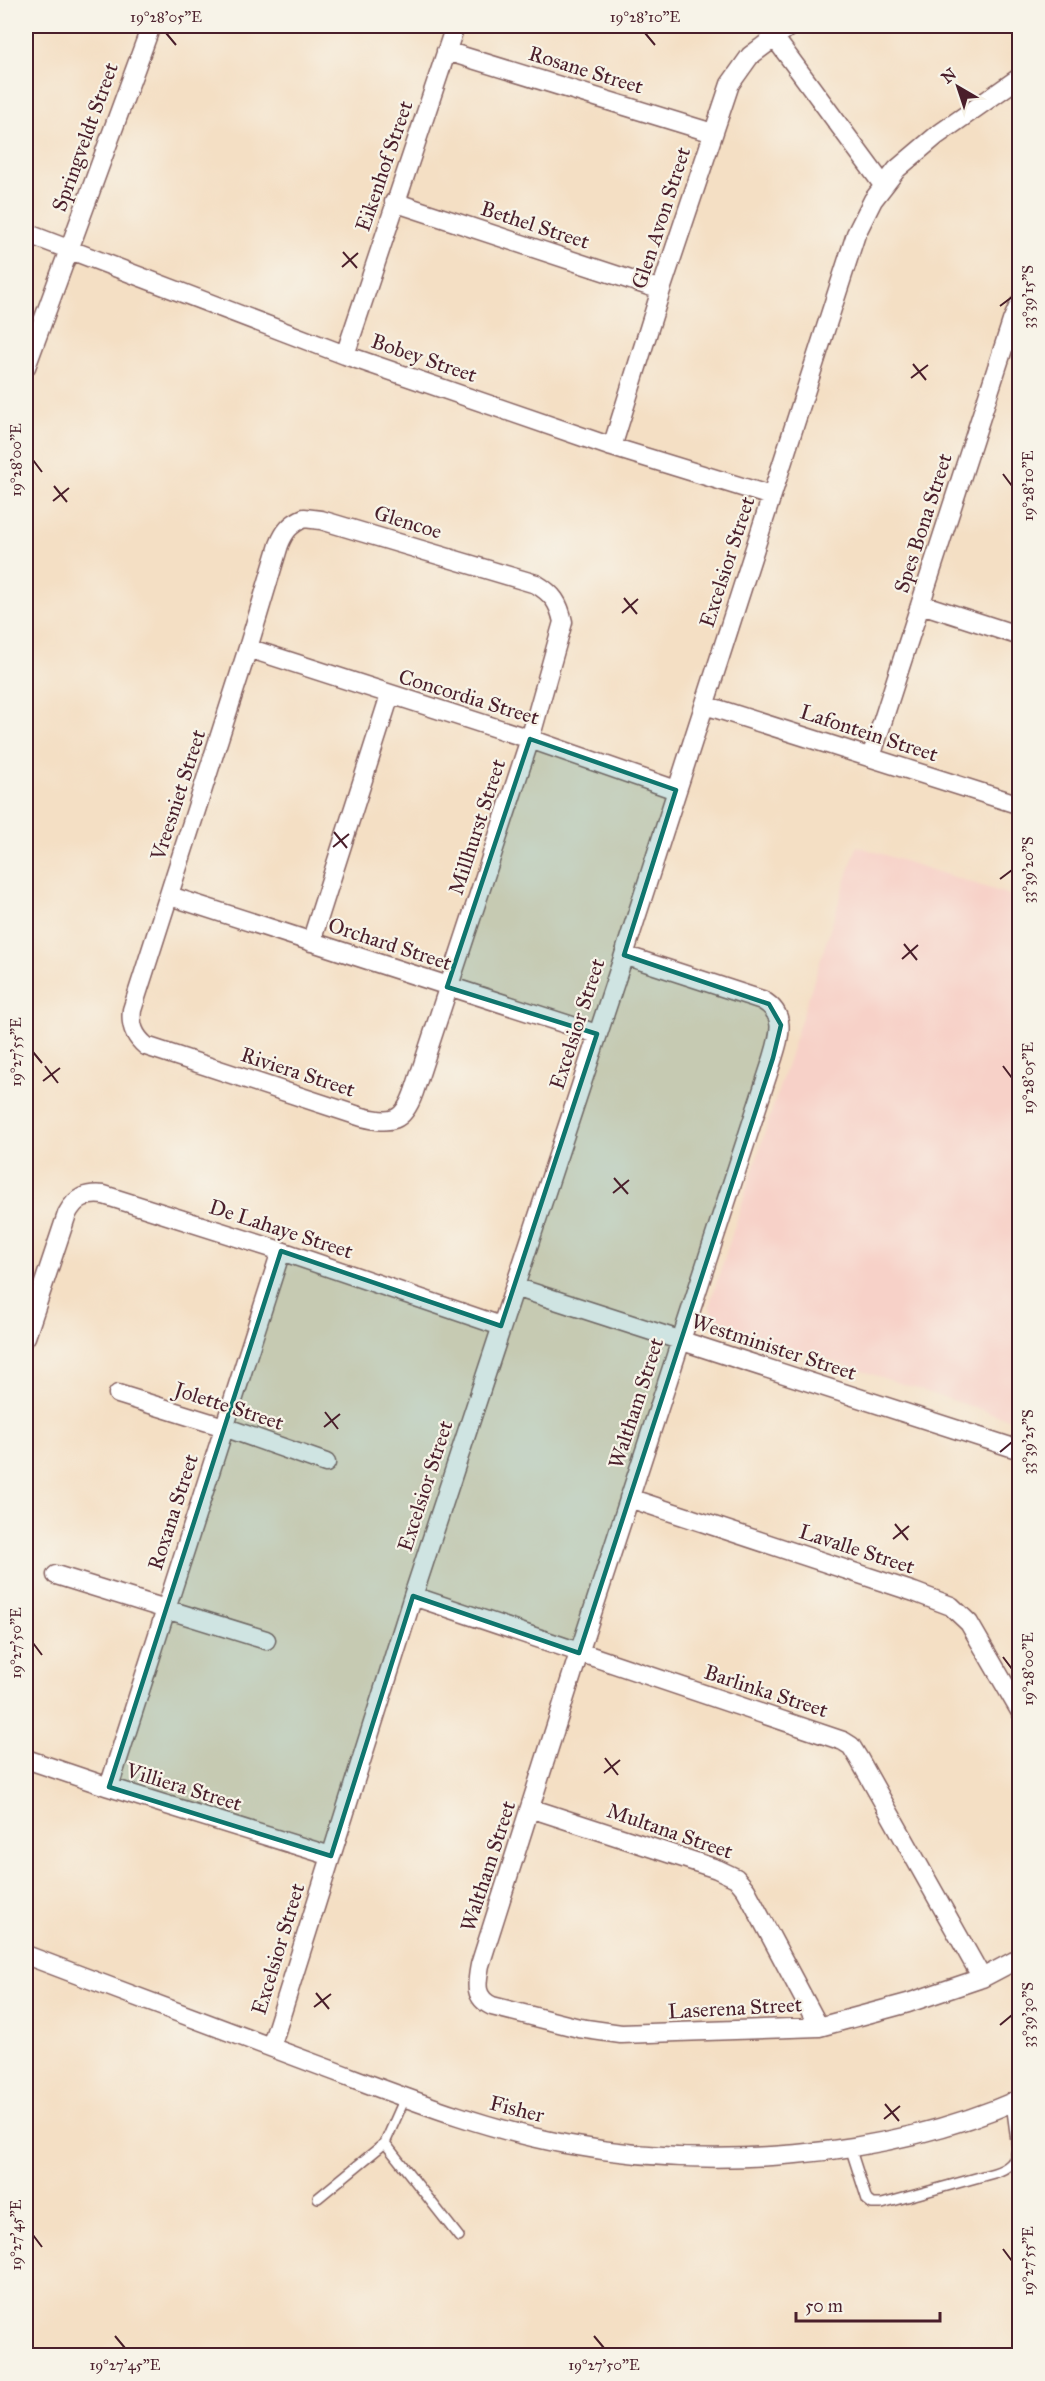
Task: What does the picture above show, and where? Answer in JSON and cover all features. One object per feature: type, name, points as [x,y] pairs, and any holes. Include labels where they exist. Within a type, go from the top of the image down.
[{"type":"street","name":"Springveldt Street","points":[[26,367],[151,26]]},
{"type":"street","name":"Eikenhof Street","points":[[345,354],[394,202],[455,26]]},
{"type":"street","name":"Glen Avon Street","points":[[612,447],[713,133],[736,74],[770,31],[790,26]]},
{"type":"street","points":[[770,31],[883,185]]},
{"type":"street","name":"Rosane Street","points":[[446,51],[713,133]]},
{"type":"street","name":"Excelsior Street","points":[[270,2047],[413,1596],[624,956],[856,234],[883,185],[916,152],[1020,77]]},
{"type":"street","name":"Bethel Street","points":[[394,202],[662,290]]},
{"type":"street","name":"Bobey Street","points":[[26,233],[345,354],[612,447],[771,496]]},
{"type":"street","name":"Spes Bona Street","points":[[871,757],[1016,324],[1020,303]]},
{"type":"street","name":"Glencoe","points":[[279,545],[291,525],[304,518],[311,518],[536,584]]},
{"type":"street","name":"Vreesniet Street","points":[[155,1049],[140,1041],[131,1027],[131,1018],[279,545]]},
{"type":"street","name":"Millhurst Street","points":[[414,1092],[530,739],[563,622],[559,604],[554,597],[536,584]]},
{"type":"street","points":[[921,604],[1020,636]]},
{"type":"street","name":"Concordia Street","points":[[248,648],[530,739],[676,790]]},
{"type":"street","points":[[311,942],[390,695]]},
{"type":"street","name":"Lafontein Street","points":[[705,705],[1020,805]]},
{"type":"street","name":"Orchard Street","points":[[170,896],[597,1034]]},
{"type":"street","name":"Waltham Street","points":[[480,1965],[629,1498],[770,1070],[781,1025],[776,1011],[762,1000],[624,956]]},
{"type":"street","name":"Riviera Street","points":[[155,1049],[376,1120],[394,1120],[400,1116],[407,1110],[414,1092]]},
{"type":"street","name":"De Lahaye Street","points":[[26,1337],[61,1227],[78,1198],[86,1195],[104,1195],[281,1251],[501,1326]]},
{"type":"street","name":"Roxana Street","points":[[109,1787],[281,1251]]},
{"type":"street","name":"Westminister Street","points":[[515,1287],[1020,1450]]},
{"type":"street","name":"Jolette Street","points":[[118,1394],[224,1426],[326,1463]]},
{"type":"street","name":"Lavalle Street","points":[[629,1498],[951,1606],[969,1623],[1020,1711]]},
{"type":"street","points":[[56,1575],[266,1640]]},
{"type":"street","name":"Barlinka Street","points":[[413,1596],[843,1740],[851,1746],[981,1978]]},
{"type":"street","name":"Villiera Street","points":[[26,1759],[331,1856]]},
{"type":"street","name":"Multana Street","points":[[530,1808],[717,1869],[736,1878],[749,1896],[819,2027]]},
{"type":"street","name":"Fisher","points":[[26,1955],[462,2119],[562,2143],[647,2155],[716,2158],[829,2150],[920,2132],[972,2117],[1015,2101]]},
{"type":"street","name":"Laserena Street","points":[[480,1965],[477,1991],[480,1998],[487,2003],[602,2032],[640,2035],[819,2027],[908,2003],[981,1978],[1020,1958]]},
{"type":"lane","points":[[318,2198],[385,2143],[405,2098]]},
{"type":"lane","points":[[850,2146],[865,2196],[872,2204],[882,2204],[994,2173],[1008,2167],[1017,2155],[1015,2101]]},
{"type":"lane","points":[[385,2143],[459,2237]]},
{"type":"highlighted area","points":[[530,739],[676,790],[624,955],[769,1004],[781,1025],[773,1058],[579,1653],[413,1596],[331,1856],[109,1787],[281,1251],[501,1326],[597,1034],[447,987]]},
{"type":"shaded area","points":[[857,846],[1019,898],[1019,1422],[718,1324],[709,1306]]}]
